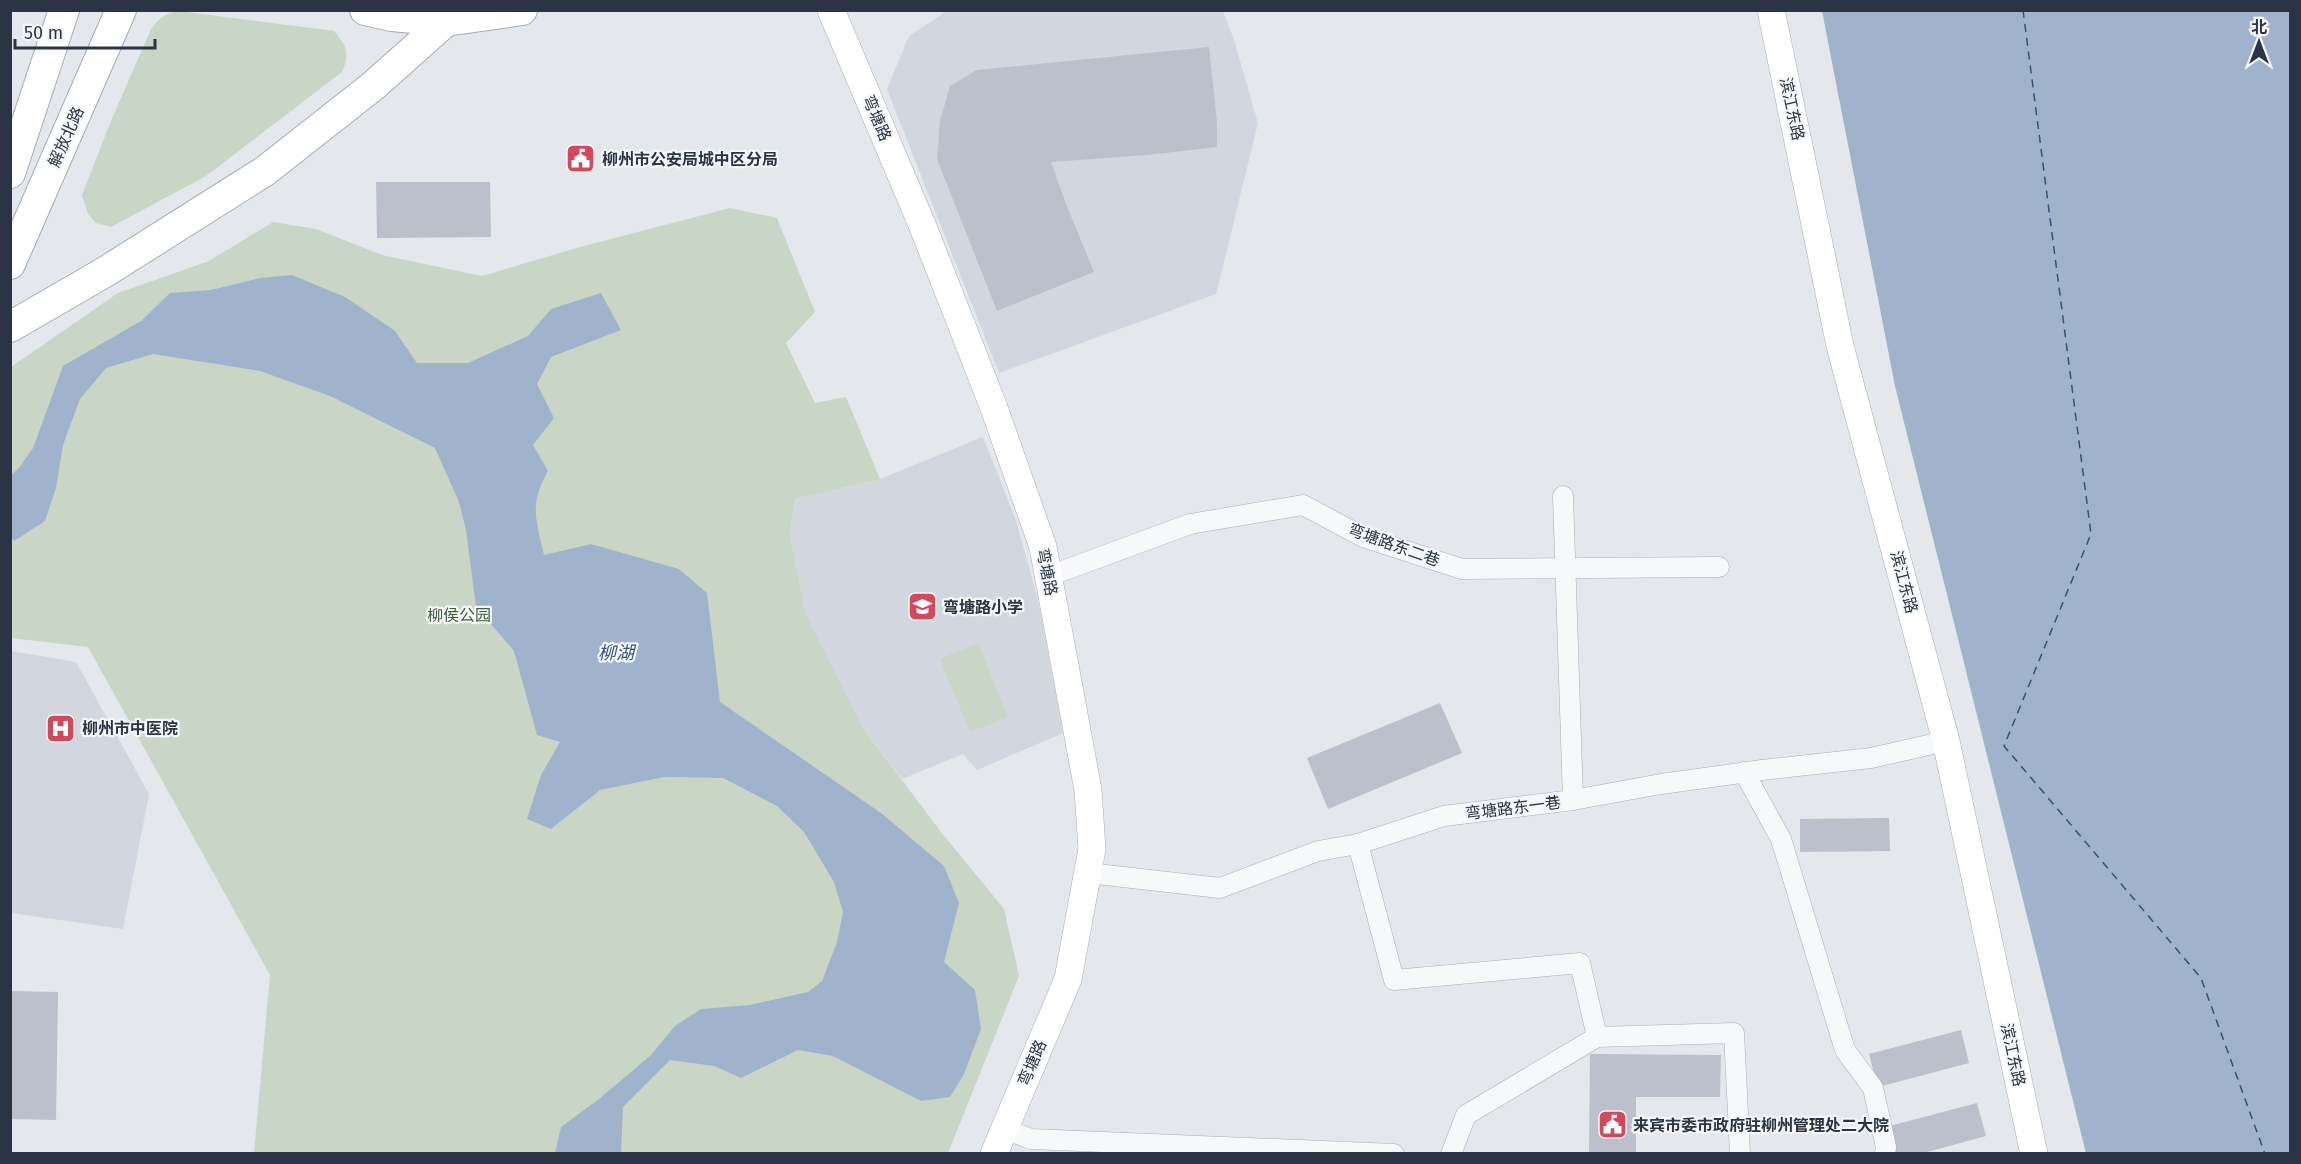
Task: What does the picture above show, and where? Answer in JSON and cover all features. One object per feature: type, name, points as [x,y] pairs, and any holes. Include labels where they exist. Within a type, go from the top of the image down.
[{"type":"main road","points":[[10,173],[64,10]]},
{"type":"main road","name":"解放北路","points":[[10,264],[121,10]]},
{"type":"main road","points":[[365,10],[392,16],[446,21],[522,10]]},
{"type":"main road","points":[[10,327],[105,272],[266,171],[373,86],[446,21]]},
{"type":"street","name":"弯塘路","points":[[831,10],[918,217],[994,408],[1043,547],[1088,790],[1092,849],[1068,979],[999,1141]]},
{"type":"street","name":"滨江东路","points":[[1771,10],[1840,346],[1946,741],[2034,1154]]},
{"type":"street","points":[[1563,496],[1573,800]]},
{"type":"street","name":"弯塘路东二巷","points":[[1049,576],[1190,524],[1303,505],[1363,537],[1462,569],[1719,567]]},
{"type":"street","name":"弯塘路东一巷","points":[[1088,873],[1220,888],[1318,851],[1358,844],[1444,816],[1573,800],[1744,772],[1871,758],[1946,741]]},
{"type":"street","points":[[1744,772],[1781,838],[1845,1050],[1873,1088],[1886,1147],[1885,1154]]},
{"type":"street","points":[[1358,844],[1394,980],[1580,963],[1597,1037]]},
{"type":"street","points":[[1451,1154],[1466,1115],[1597,1037],[1734,1033],[1740,1154]]},
{"type":"street","points":[[999,1141],[1030,1139],[1256,1151],[1394,1154]]},
{"type":"shaded area","points":[[947,11],[1223,11],[1234,40],[1258,123],[1216,294],[999,373],[887,89],[909,36]]},
{"type":"shaded area","name":"弯塘路小学","points":[[983,437],[1016,521],[1038,600],[1063,733],[977,770],[963,754],[902,779],[865,731],[806,614],[790,535],[795,499],[880,479]]},
{"type":"shaded area","name":"柳州市中医院","points":[[11,651],[76,662],[149,794],[123,929],[11,913]]},
{"type":"green space","points":[[179,11],[334,31],[346,50],[342,72],[206,176],[111,227],[96,223],[88,214],[82,195],[151,29],[163,17]]},
{"type":"green space","name":"柳侯公园","points":[[730,208],[777,218],[815,312],[786,343],[815,403],[846,397],[880,479],[795,499],[790,535],[806,614],[865,731],[941,832],[1004,909],[1019,976],[948,1153],[254,1153],[270,975],[88,647],[11,638],[11,367],[118,293],[209,261],[273,222],[316,229],[382,255],[482,276],[580,247]]},
{"type":"green space","points":[[978,643],[1008,717],[970,732],[940,659]]},
{"type":"water","points":[[1822,11],[2290,11],[2290,1153],[2086,1153],[1895,386]]},
{"type":"water","name":"柳湖","points":[[292,275],[345,297],[395,331],[417,363],[468,363],[528,336],[551,309],[601,293],[621,330],[551,357],[537,384],[554,418],[533,445],[548,471],[536,503],[537,522],[544,555],[591,544],[679,569],[707,593],[720,702],[881,813],[944,866],[959,903],[944,962],[975,990],[981,1029],[964,1074],[950,1097],[921,1101],[833,1056],[798,1050],[741,1078],[714,1066],[670,1060],[623,1107],[621,1153],[555,1153],[561,1127],[599,1099],[650,1056],[675,1026],[701,1009],[750,1005],[808,992],[822,981],[837,942],[843,912],[834,882],[804,832],[777,806],[723,778],[664,777],[600,790],[551,829],[527,819],[541,775],[560,742],[537,735],[514,651],[476,607],[466,530],[459,502],[435,448],[330,396],[260,371],[153,354],[106,368],[80,399],[63,445],[56,488],[45,521],[14,541],[11,536],[11,475],[33,448],[63,366],[141,321],[170,293],[211,290],[260,278]]},
{"type":"building","points":[[1209,47],[1217,122],[1217,147],[1051,162],[1094,272],[997,311],[937,159],[940,121],[950,86],[977,70]]},
{"type":"building","points":[[376,182],[490,182],[491,237],[377,238]]},
{"type":"building","points":[[1440,703],[1462,753],[1328,809],[1307,758]]},
{"type":"building","points":[[1889,818],[1890,851],[1800,852],[1800,819]]},
{"type":"building","points":[[10,991],[58,992],[56,1120],[10,1119]]},
{"type":"building","points":[[1961,1030],[1969,1063],[1878,1087],[1869,1054]]},
{"type":"building","name":"来宾市委市政府驻柳州管理处二大院","points":[[1590,1054],[1721,1055],[1720,1097],[1636,1097],[1636,1154],[1589,1154]]},
{"type":"building","points":[[1977,1103],[1986,1136],[1920,1154],[1893,1154],[1886,1127]]},
{"type":"ferry route","points":[[2023,10],[2091,534],[2004,746],[2201,978],[2265,1154]]},
{"type":"place","name":"柳州市公安局城中区分局","points":[[581,159]]},
{"type":"place","name":"弯塘路小学","points":[[922,607]]},
{"type":"place","name":"柳州市中医院","points":[[61,728]]},
{"type":"place","name":"来宾市委市政府驻柳州管理处二大院","points":[[1612,1125]]}]
